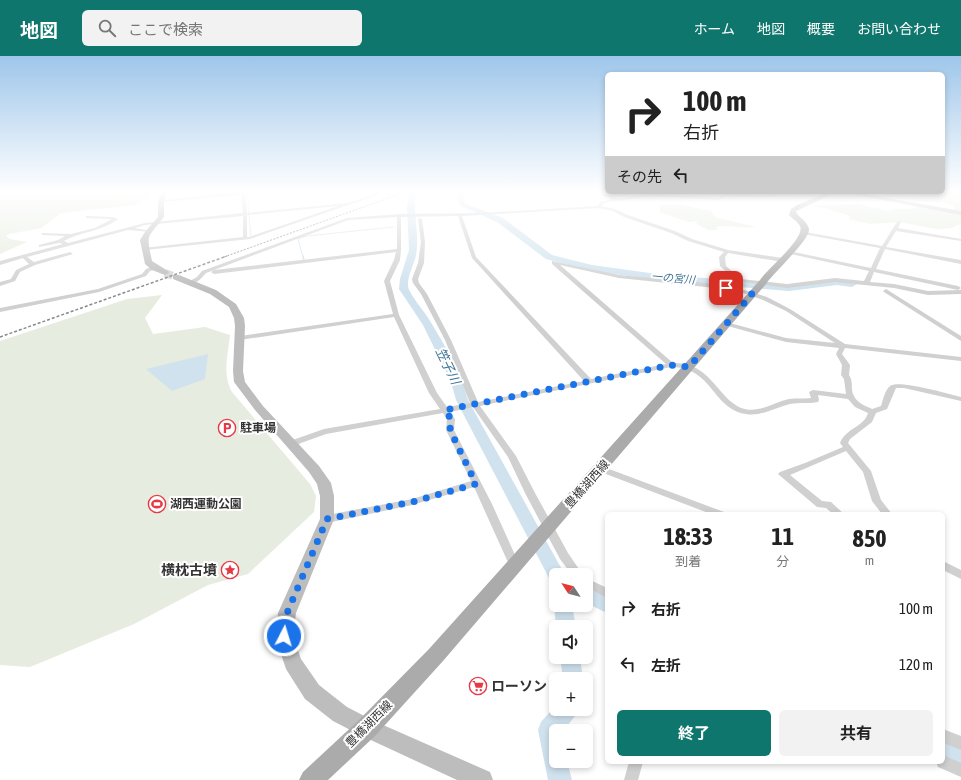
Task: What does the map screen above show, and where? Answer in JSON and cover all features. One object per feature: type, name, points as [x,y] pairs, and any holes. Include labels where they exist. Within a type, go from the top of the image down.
[{"type":"main road","points":[[803,225],[805,228],[805,233]]},
{"type":"main road","name":"豊橋湖西線","points":[[311,780],[367,728],[436,655],[601,469],[759,286],[770,271],[789,253],[805,233]]},
{"type":"street","points":[[41,246],[106,225]]},
{"type":"street","points":[[0,263],[142,225]]},
{"type":"street","points":[[155,225],[149,231],[144,240],[145,249],[148,262],[155,268],[165,273]]},
{"type":"street","points":[[245,225],[245,238]]},
{"type":"street","points":[[145,249],[245,238],[286,225]]},
{"type":"street","points":[[190,283],[203,274],[334,225]]},
{"type":"street","points":[[399,225],[399,250],[397,260],[387,281],[396,315],[433,393],[447,410],[451,419],[450,430],[476,484],[518,562]]},
{"type":"street","points":[[422,225],[422,255],[415,279],[448,340],[475,405],[512,456],[546,530],[573,568]]},
{"type":"street","points":[[463,225],[474,257],[588,381]]},
{"type":"street","points":[[652,225],[690,240],[727,251],[782,260]]},
{"type":"street","points":[[866,284],[871,270],[897,225]]},
{"type":"street","points":[[99,228],[111,233]]},
{"type":"street","points":[[124,229],[149,231]]},
{"type":"street","points":[[895,229],[961,240]]},
{"type":"street","points":[[805,233],[961,262]]},
{"type":"street","points":[[44,234],[71,235]]},
{"type":"street","points":[[60,241],[68,245]]},
{"type":"street","points":[[203,274],[399,250]]},
{"type":"street","points":[[727,251],[722,257],[723,266],[739,280],[759,286],[775,304],[820,329],[843,346]]},
{"type":"street","points":[[789,253],[961,290]]},
{"type":"street","points":[[0,284],[13,280],[18,271],[33,264],[70,254]]},
{"type":"street","points":[[24,257],[33,264]]},
{"type":"street","points":[[671,365],[599,304],[554,264],[554,262],[572,268],[644,279],[713,285],[802,286],[835,280],[894,286],[928,293],[961,290]]},
{"type":"street","points":[[0,310],[99,290],[144,275],[148,270],[155,268]]},
{"type":"street","points":[[176,277],[213,292],[233,306],[239,318],[240,338],[238,371],[240,382],[259,408],[314,469],[324,483],[327,496],[327,519],[287,613],[284,636],[293,663],[312,692],[340,714],[367,728],[482,780]]},
{"type":"street","points":[[886,291],[961,339]]},
{"type":"street","points":[[240,338],[396,315]]},
{"type":"street","points":[[726,324],[807,344],[843,346],[961,359]]},
{"type":"street","points":[[843,346],[839,354],[846,365],[845,375],[848,379],[850,397]]},
{"type":"street","points":[[290,444],[324,432],[475,405],[671,365],[689,367],[705,377],[733,406],[746,412],[774,407],[793,401],[810,402],[815,400],[813,392],[850,397],[858,405],[872,412]]},
{"type":"street","points":[[885,512],[877,502],[867,471],[844,443],[849,434],[869,420],[872,412],[884,407],[891,389],[894,386],[904,386],[961,399]]},
{"type":"street","points":[[837,512],[828,504],[820,505],[783,474],[808,466],[848,448]]},
{"type":"street","points":[[601,469],[716,512]]},
{"type":"street","points":[[327,519],[412,502],[476,484]]},
{"type":"street","points":[[945,566],[961,575]]},
{"type":"street","points":[[593,586],[605,592]]},
{"type":"street","points":[[945,737],[961,743]]},
{"type":"street","points":[[945,763],[961,770]]},
{"type":"street","points":[[631,780],[635,764]]},
{"type":"shaded area","points":[[0,225],[45,225],[41,228],[9,234],[6,236],[10,239],[27,242],[0,254]]},
{"type":"shaded area","points":[[698,225],[747,225],[756,227],[721,226],[716,227],[718,230],[708,230]]},
{"type":"shaded area","points":[[914,225],[961,225],[952,228],[937,229]]},
{"type":"shaded area","name":"湖西運動公園","points":[[162,295],[145,318],[153,334],[205,327],[230,335],[226,371],[232,392],[310,484],[316,496],[314,512],[248,574],[208,585],[134,624],[30,667],[0,665],[0,341],[127,299]]},
{"type":"water","points":[[208,354],[205,379],[172,391],[146,369]]},
{"type":"waterway","points":[[250,225],[251,237]]},
{"type":"waterway","name":"笠子川","points":[[412,225],[413,250],[405,279],[404,289],[428,325],[457,382],[462,400],[552,568]]},
{"type":"waterway","name":"一の宮川","points":[[506,225],[549,257],[592,268],[657,277],[789,288],[837,282],[852,284]]},
{"type":"waterway","points":[[303,257],[298,239],[307,236],[393,227]]},
{"type":"waterway","points":[[303,256],[304,261]]},
{"type":"waterway","points":[[593,598],[605,604]]},
{"type":"waterway","name":"笠子川","points":[[564,612],[565,620]]},
{"type":"waterway","name":"笠子川","points":[[571,664],[572,672]]},
{"type":"waterway","name":"笠子川","points":[[560,780],[549,730],[561,716]]},
{"type":"waterway","points":[[945,749],[961,756]]},
{"type":"tunnel","points":[[165,273],[176,277]]},
{"type":"railway","points":[[224,257],[314,225]]},
{"type":"railway","points":[[0,337],[227,256]]},
{"type":"place","name":"駐車場","points":[[227,428]]},
{"type":"place","name":"湖西運動公園","points":[[157,504]]},
{"type":"place","name":"横枕古墳","points":[[230,570]]},
{"type":"place","name":"ローソン","points":[[478,686]]},
{"type":"route","points":[[284,636],[287,613],[327,519],[412,502],[476,484],[450,430],[451,419],[445,410],[512,398],[588,381],[671,365],[689,367],[752,294],[726,288]]}]
